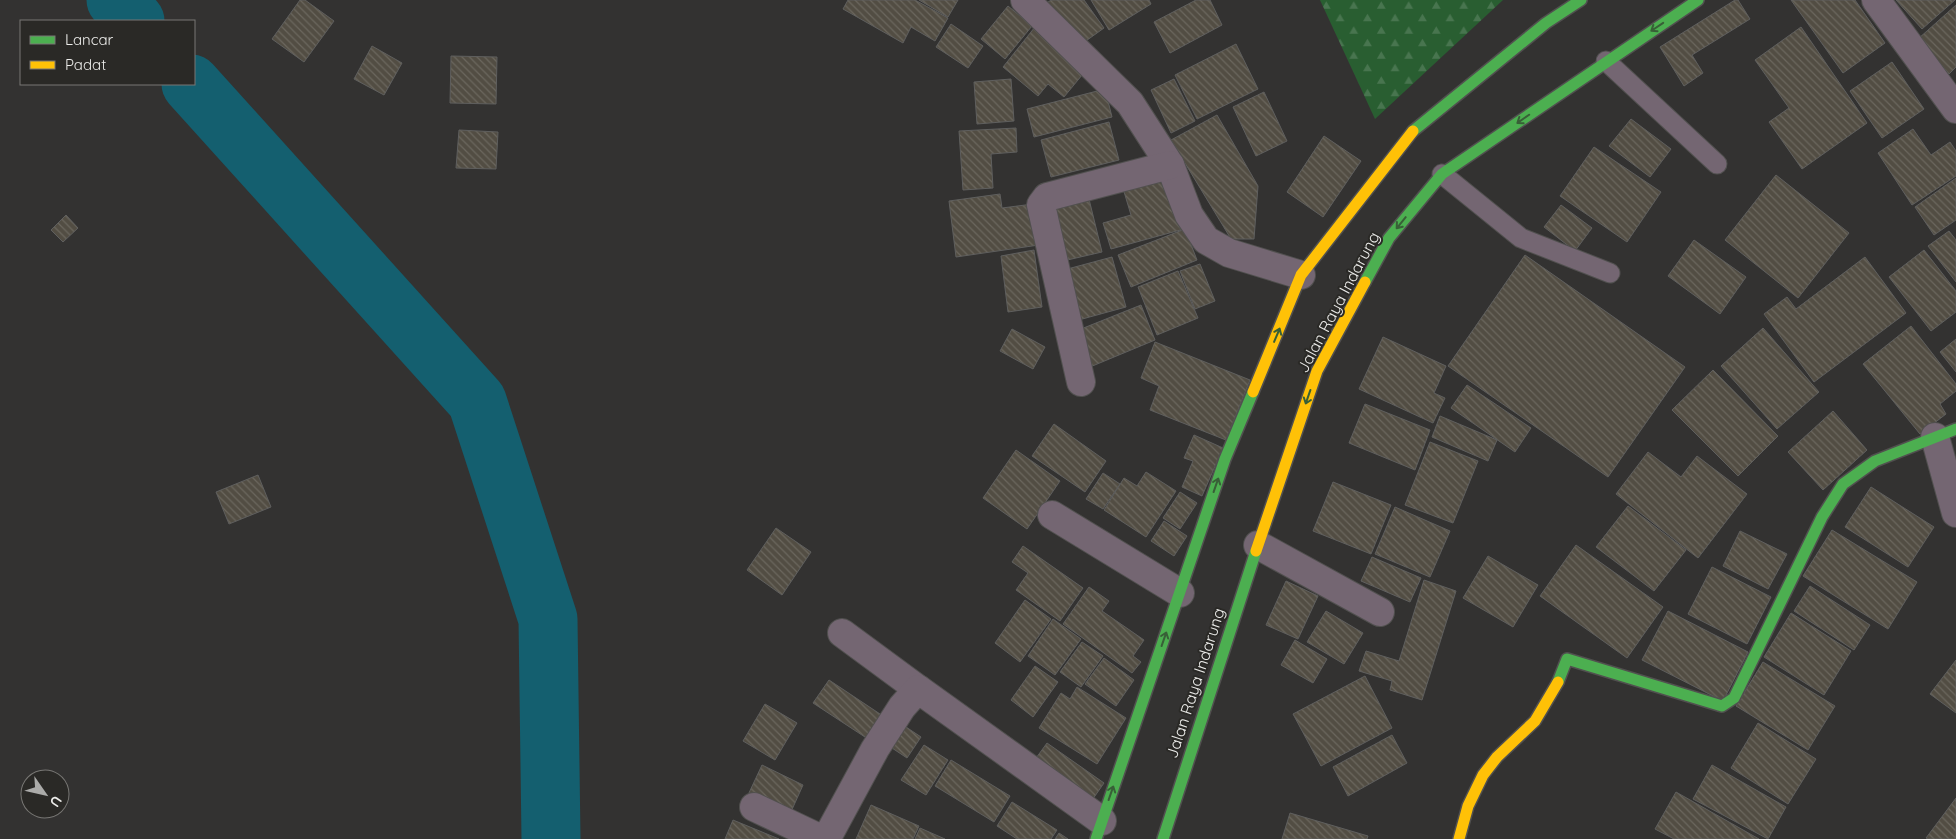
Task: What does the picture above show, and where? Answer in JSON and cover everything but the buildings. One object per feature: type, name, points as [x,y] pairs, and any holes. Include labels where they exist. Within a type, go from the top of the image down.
[{"type":"main road","name":"Jalan Raya Indarung","points":[[1098,830],[1225,458],[1301,275],[1416,127],[1546,23],[1581,0]]},
{"type":"main road","name":"Jalan Raya Indarung","points":[[1162,839],[1317,371],[1389,238],[1442,174],[1698,0]]},
{"type":"main road","points":[[1459,839],[1463,819],[1476,787],[1497,757],[1528,729],[1549,702],[1567,658],[1722,706],[1734,698],[1822,518],[1843,484],[1875,461],[1945,433]]},
{"type":"street","points":[[1025,0],[1130,103],[1170,165],[1189,215],[1206,240],[1229,253],[1301,275]]},
{"type":"street","points":[[1876,0],[1956,110]]},
{"type":"street","points":[[1081,382],[1041,205],[1043,200],[1047,197],[1170,165]]},
{"type":"street","points":[[1945,433],[1956,513]]},
{"type":"street","points":[[1052,515],[1180,593]]},
{"type":"street","points":[[1258,545],[1380,612]]},
{"type":"street","points":[[842,633],[918,689],[1098,830]]},
{"type":"street","points":[[754,807],[817,837],[829,834],[875,749],[902,707],[918,689]]},
{"type":"lane","points":[[1606,61],[1717,164]]},
{"type":"lane","points":[[1442,174],[1521,238],[1610,273]]},
{"type":"green space","points":[[1320,0],[1503,0],[1375,119]]},
{"type":"waterway","points":[[116,0],[134,20]]},
{"type":"waterway","points":[[192,85],[477,401],[548,619],[551,839]]},
{"type":"traffic: fast","points":[[1413,131],[1546,23],[1581,0]]},
{"type":"traffic: fast","points":[[1365,282],[1389,238],[1442,174],[1698,0]]},
{"type":"traffic: fast","points":[[1096,839],[1225,459],[1253,392]]},
{"type":"traffic: fast","points":[[1558,682],[1567,659],[1722,706],[1734,698],[1822,517],[1843,484],[1875,461],[1956,429]]},
{"type":"traffic: fast","points":[[1163,839],[1256,551]]},
{"type":"traffic: slow","points":[[1253,392],[1301,275],[1413,131]]},
{"type":"traffic: slow","points":[[1256,551],[1317,371],[1365,282]]},
{"type":"traffic: slow","points":[[1459,839],[1468,806],[1483,775],[1497,757],[1535,721],[1558,682]]}]
